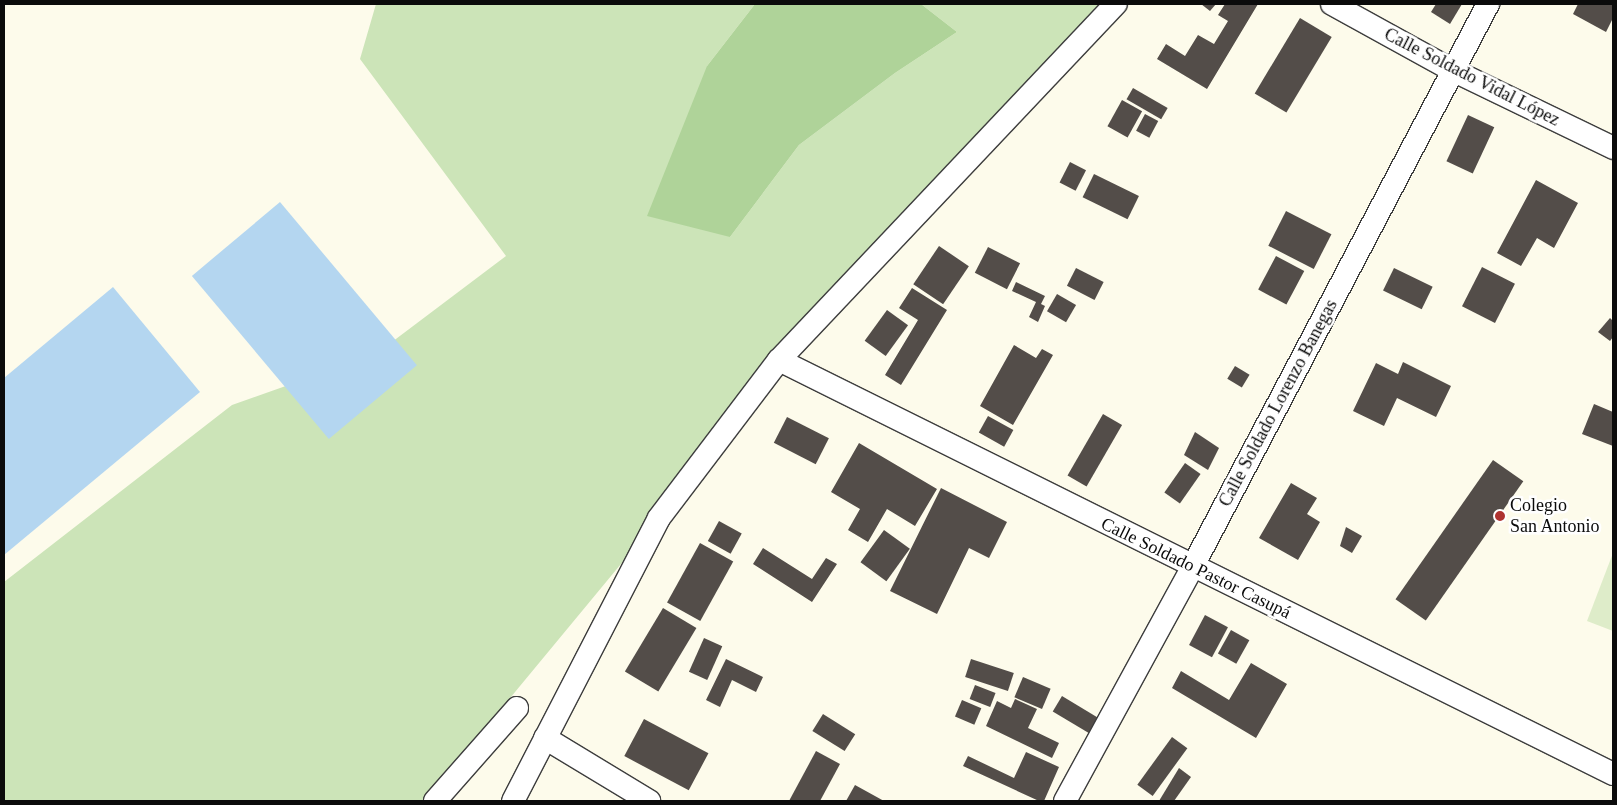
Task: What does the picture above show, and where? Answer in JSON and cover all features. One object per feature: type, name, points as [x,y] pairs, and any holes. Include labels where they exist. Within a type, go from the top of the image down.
[{"type":"street","points":[[513,801],[659,518],[779,360],[1116,4]]},
{"type":"street","name":"Calle Soldado Vidal López","points":[[1332,4],[1452,70],[1613,148]]},
{"type":"street","name":"Calle Soldado Lorenzo Banegas","points":[[1065,801],[1193,566],[1488,4]]},
{"type":"street","name":"Calle Soldado Pastor Casupá","points":[[779,360],[1613,774]]},
{"type":"street","points":[[435,801],[517,708]]},
{"type":"street","points":[[545,738],[649,801]]},
{"type":"green space","points":[[376,4],[755,4],[707,66],[730,237],[799,145],[895,73],[957,32],[921,4],[1116,4],[779,360],[659,518],[425,801],[4,801],[4,582],[232,405],[376,354],[506,256],[360,59]]},
{"type":"green space","points":[[755,4],[921,4],[957,32],[895,73],[799,145],[730,237],[647,216],[707,66]]},
{"type":"green space","points":[[1613,553],[1613,631],[1587,621]]},
{"type":"water","points":[[280,202],[417,365],[329,439],[192,276]]},
{"type":"water","points":[[113,287],[200,392],[4,555],[4,378]]},
{"type":"building","points":[[1201,4],[1216,4],[1210,11]]},
{"type":"building","points":[[1225,4],[1258,4],[1207,89],[1157,59],[1166,44],[1185,56],[1198,35],[1214,44],[1228,21],[1218,15]]},
{"type":"building","points":[[1436,4],[1462,4],[1450,24],[1431,12]]},
{"type":"building","points":[[1578,4],[1613,4],[1613,18],[1606,32],[1573,14]]},
{"type":"building","points":[[1300,18],[1332,37],[1286,112],[1255,93]]},
{"type":"building","points":[[1133,88],[1168,108],[1161,119],[1126,99]]},
{"type":"building","points":[[1122,100],[1142,111],[1128,137],[1107,126]]},
{"type":"building","points":[[1145,114],[1158,121],[1149,138],[1136,131]]},
{"type":"building","points":[[1468,115],[1494,127],[1473,173],[1446,161]]},
{"type":"building","points":[[1070,162],[1086,170],[1076,191],[1060,182]]},
{"type":"building","points":[[1094,174],[1139,196],[1128,219],[1083,197]]},
{"type":"building","points":[[1536,180],[1578,203],[1554,248],[1537,238],[1521,266],[1497,253]]},
{"type":"building","points":[[1286,211],[1331,234],[1314,269],[1268,246]]},
{"type":"building","points":[[939,246],[969,266],[943,304],[913,284]]},
{"type":"building","points":[[988,247],[1020,263],[1007,289],[975,273]]},
{"type":"building","points":[[1276,256],[1304,271],[1286,305],[1258,290]]},
{"type":"building","points":[[1482,267],[1515,284],[1495,323],[1462,306]]},
{"type":"building","points":[[1076,268],[1104,282],[1095,300],[1067,286]]},
{"type":"building","points":[[1394,268],[1433,287],[1422,309],[1383,290]]},
{"type":"building","points":[[1016,282],[1045,296],[1041,304],[1045,306],[1038,322],[1029,317],[1036,302],[1012,291]]},
{"type":"building","points":[[912,288],[947,310],[901,385],[885,375],[918,320],[899,308]]},
{"type":"building","points":[[1057,294],[1076,305],[1066,322],[1047,311]]},
{"type":"building","points":[[887,310],[908,325],[886,356],[865,341]]},
{"type":"building","points":[[1610,318],[1613,321],[1613,337],[1610,341],[1598,332]]},
{"type":"building","points":[[1014,345],[1036,358],[1042,349],[1053,355],[1013,425],[980,406]]},
{"type":"building","points":[[1403,362],[1451,386],[1436,417],[1397,398],[1384,426],[1353,411],[1376,363],[1398,374]]},
{"type":"building","points":[[1235,366],[1250,375],[1242,388],[1227,379]]},
{"type":"building","points":[[1594,404],[1613,412],[1613,446],[1582,434]]},
{"type":"building","points":[[1103,414],[1122,425],[1087,486],[1068,475]]},
{"type":"building","points":[[988,416],[1013,430],[1004,447],[979,433]]},
{"type":"building","points":[[787,417],[829,438],[816,464],[774,443]]},
{"type":"building","points":[[1195,432],[1219,448],[1208,470],[1184,455]]},
{"type":"building","points":[[859,443],[937,489],[915,526],[887,509],[868,542],[848,530],[860,509],[831,492]]},
{"type":"building","points":[[1493,460],[1523,481],[1426,620],[1395,599]]},
{"type":"building","points":[[1185,463],[1201,474],[1180,503],[1164,492]]},
{"type":"building","points":[[1291,483],[1317,498],[1307,514],[1320,522],[1298,560],[1259,538]]},
{"type":"building","points":[[941,488],[1007,522],[989,558],[969,548],[937,614],[890,591]]},
{"type":"building","points":[[719,521],[742,534],[731,554],[708,541]]},
{"type":"building","points":[[1346,527],[1362,536],[1352,553],[1340,546]]},
{"type":"building","points":[[884,530],[910,549],[886,581],[860,562]]},
{"type":"building","points":[[700,543],[733,561],[700,621],[667,602]]},
{"type":"building","points":[[763,548],[812,579],[826,558],[837,564],[812,602],[753,564]]},
{"type":"building","points":[[663,608],[696,628],[658,692],[625,671]]},
{"type":"building","points":[[1205,615],[1228,627],[1212,657],[1189,645]]},
{"type":"building","points":[[1231,630],[1249,640],[1236,664],[1218,654]]},
{"type":"building","points":[[704,638],[722,646],[707,680],[689,672]]},
{"type":"building","points":[[726,659],[763,677],[756,692],[732,680],[720,707],[706,700]]},
{"type":"building","points":[[971,659],[1014,673],[1008,691],[965,677]]},
{"type":"building","points":[[1251,663],[1287,684],[1256,738],[1172,688],[1181,671],[1229,700]]},
{"type":"building","points":[[1023,677],[1051,689],[1042,709],[1014,697]]},
{"type":"building","points":[[975,685],[996,693],[990,707],[970,699]]},
{"type":"building","points":[[1062,696],[1099,718],[1090,734],[1053,711]]},
{"type":"building","points":[[1015,699],[1037,709],[1028,728],[1059,743],[1052,758],[986,726],[997,701],[1011,708]]},
{"type":"building","points":[[962,700],[981,708],[974,725],[955,717]]},
{"type":"building","points":[[823,714],[855,734],[845,751],[812,731]]},
{"type":"building","points":[[644,719],[708,753],[689,790],[624,756]]},
{"type":"building","points":[[1172,737],[1187,748],[1153,796],[1137,785]]},
{"type":"building","points":[[816,751],[840,764],[820,801],[789,801]]},
{"type":"building","points":[[1026,752],[1059,767],[1044,801],[1039,801],[963,766],[968,756],[1014,778]]},
{"type":"building","points":[[1179,768],[1191,777],[1174,801],[1159,801]]},
{"type":"building","points":[[855,785],[884,801],[846,801]]},
{"type":"place","name":"Colegio San Antonio","points":[[1500,516]]}]
